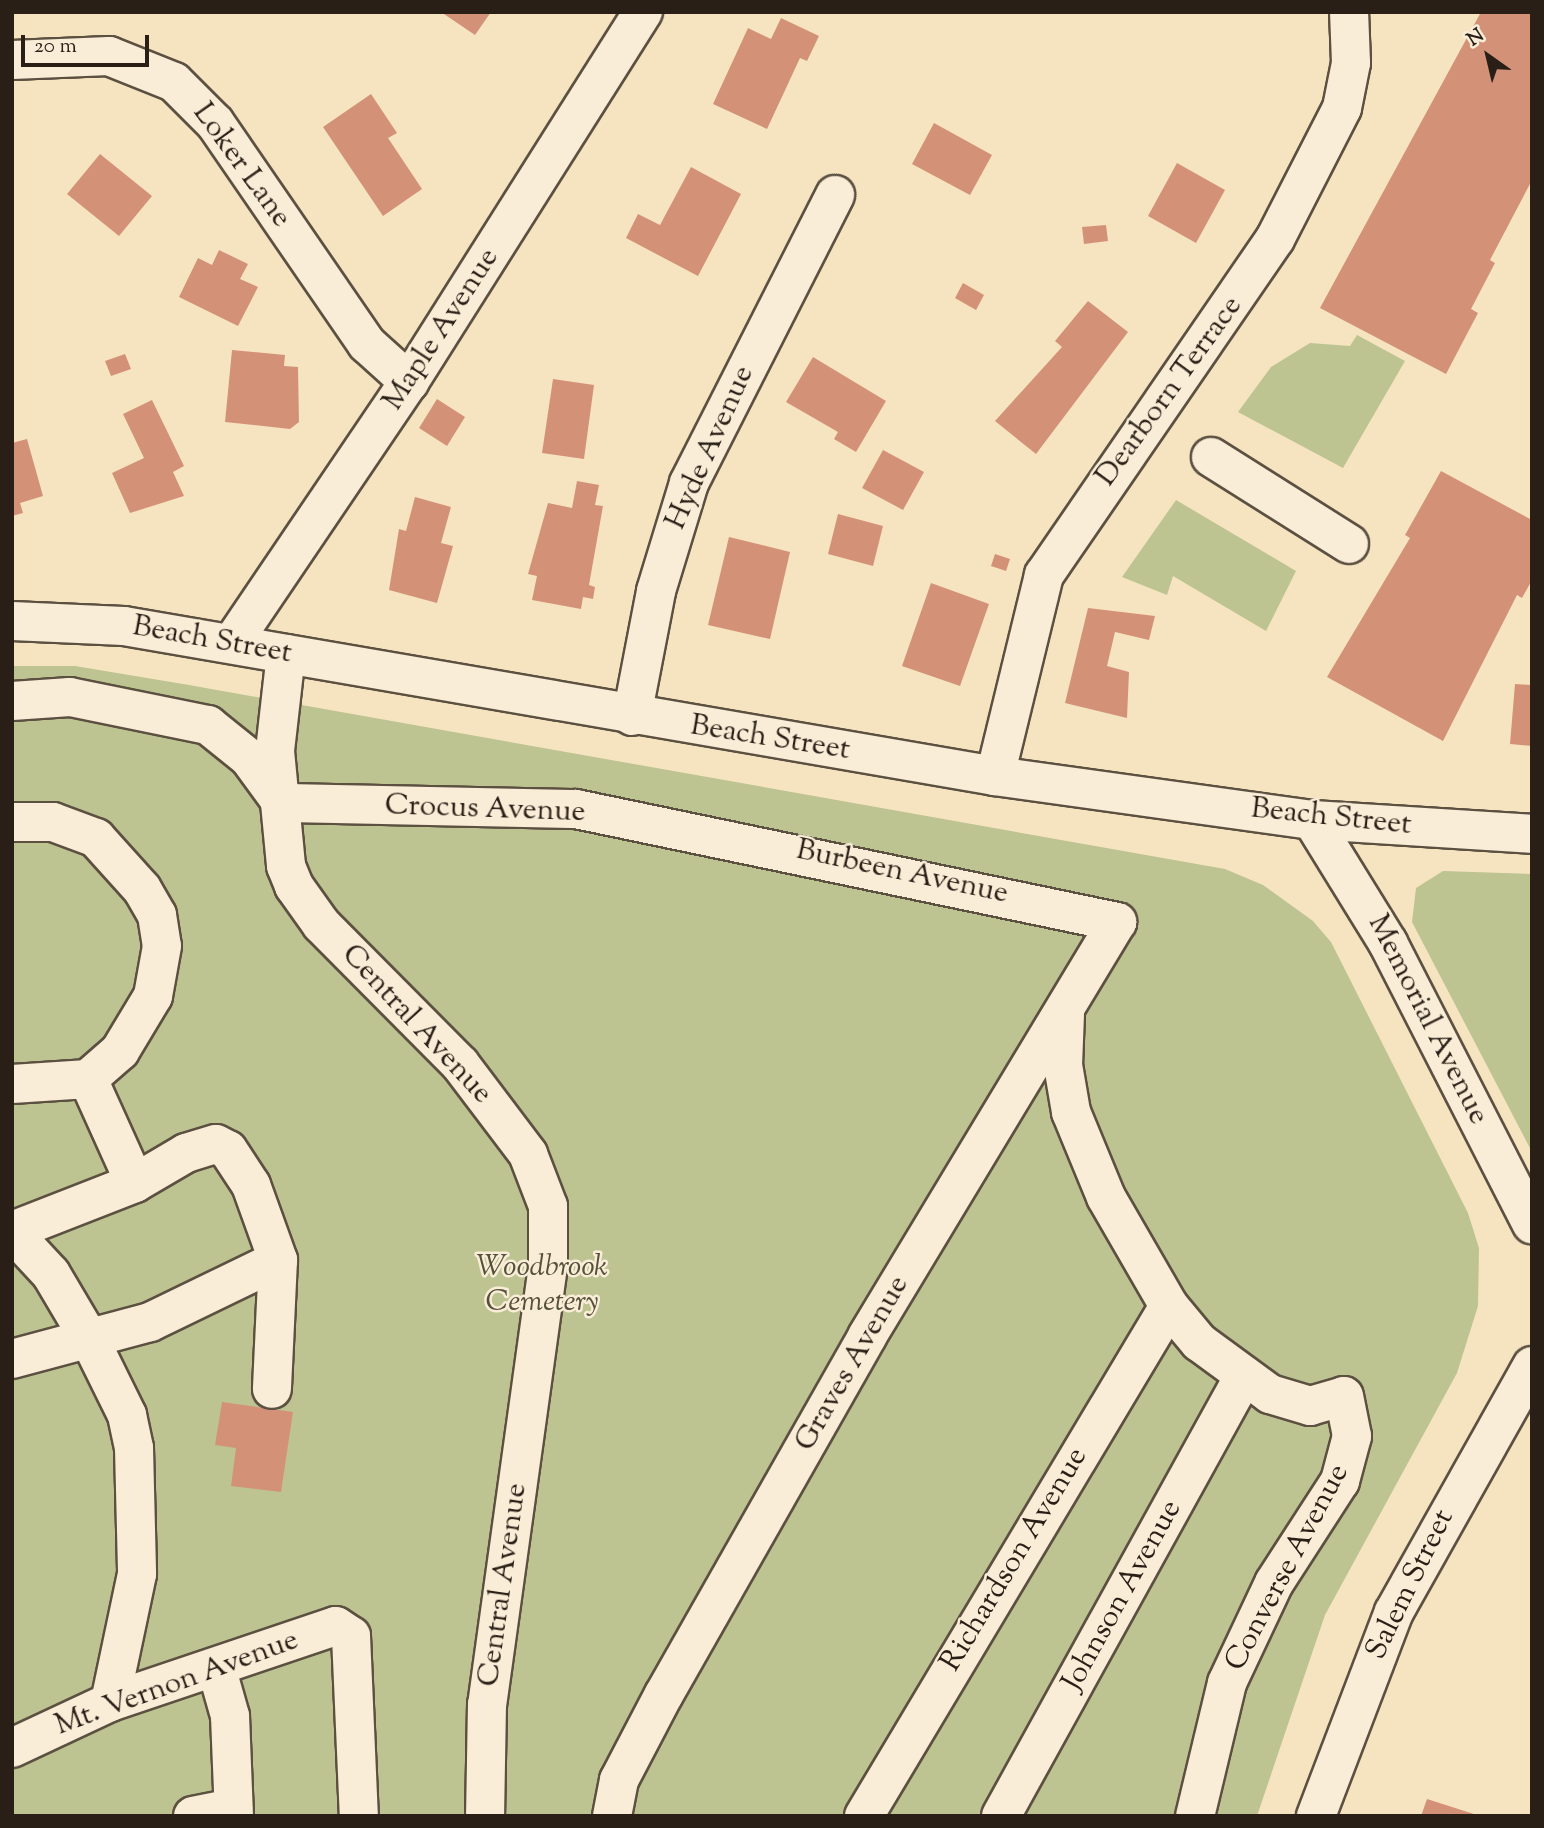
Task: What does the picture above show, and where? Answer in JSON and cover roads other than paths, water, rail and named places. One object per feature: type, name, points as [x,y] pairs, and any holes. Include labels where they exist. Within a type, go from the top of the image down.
[{"type":"street","name":"Maple Avenue","points":[[232,643],[409,382],[643,12]]},
{"type":"street","name":"Dearborn Terrace","points":[[995,776],[1044,575],[1275,239],[1342,108],[1351,63],[1349,12]]},
{"type":"street","name":"Loker Lane","points":[[12,60],[109,56],[174,82],[215,123],[362,337],[409,382]]},
{"type":"street","name":"Hyde Avenue","points":[[632,716],[656,591],[689,483],[835,195]]},
{"type":"street","points":[[1211,457],[1349,544]]},
{"type":"street","name":"Beach Street","points":[[12,621],[124,626],[232,643],[632,716],[995,776],[1312,820],[1532,834]]},
{"type":"street","name":"Central Avenue","points":[[286,654],[275,751],[283,803],[286,866],[294,887],[321,924],[483,1092],[528,1154],[548,1206],[548,1266],[486,1704],[485,1816]]},
{"type":"street","points":[[12,701],[70,697],[208,725],[249,758],[283,803]]},
{"type":"street","name":"Crocus Avenue","points":[[283,803],[576,809],[686,829]]},
{"type":"street","name":"Memorial Avenue","points":[[1312,820],[1388,943],[1532,1224]]},
{"type":"street","points":[[12,822],[53,822],[96,838],[156,915],[162,946],[153,996],[120,1051],[88,1079],[12,1084]]},
{"type":"street","name":"Burbeen Avenue","points":[[686,829],[1117,922]]},
{"type":"street","name":"Graves Avenue","points":[[612,1816],[619,1780],[671,1682],[867,1337],[1065,1013],[1117,922]]},
{"type":"street","name":"Converse Avenue","points":[[1065,1013],[1063,1065],[1071,1112],[1106,1197],[1169,1306],[1199,1342],[1244,1376],[1291,1403],[1310,1406],[1344,1396],[1352,1436],[1340,1481],[1274,1583],[1227,1683],[1195,1816]]},
{"type":"street","points":[[88,1079],[135,1183]]},
{"type":"street","points":[[110,1702],[136,1573],[139,1480],[127,1415],[90,1339],[51,1274],[12,1231],[135,1183],[216,1144],[228,1150],[251,1185],[278,1260],[272,1389]]},
{"type":"street","points":[[12,1359],[150,1322],[278,1260]]},
{"type":"street","name":"Richardson Avenue","points":[[864,1816],[1169,1306]]},
{"type":"street","name":"Salem Street","points":[[1316,1816],[1394,1612],[1532,1366]]},
{"type":"street","name":"Johnson Avenue","points":[[1001,1816],[1244,1376]]},
{"type":"street","name":"Mt. Vernon Avenue","points":[[12,1748],[110,1702],[344,1628],[351,1636],[359,1816]]},
{"type":"street","points":[[193,1816],[233,1812],[230,1716],[217,1670]]},
{"type":"park label","name":"Woodbrook Cemetery","points":[[542,1285]]}]
